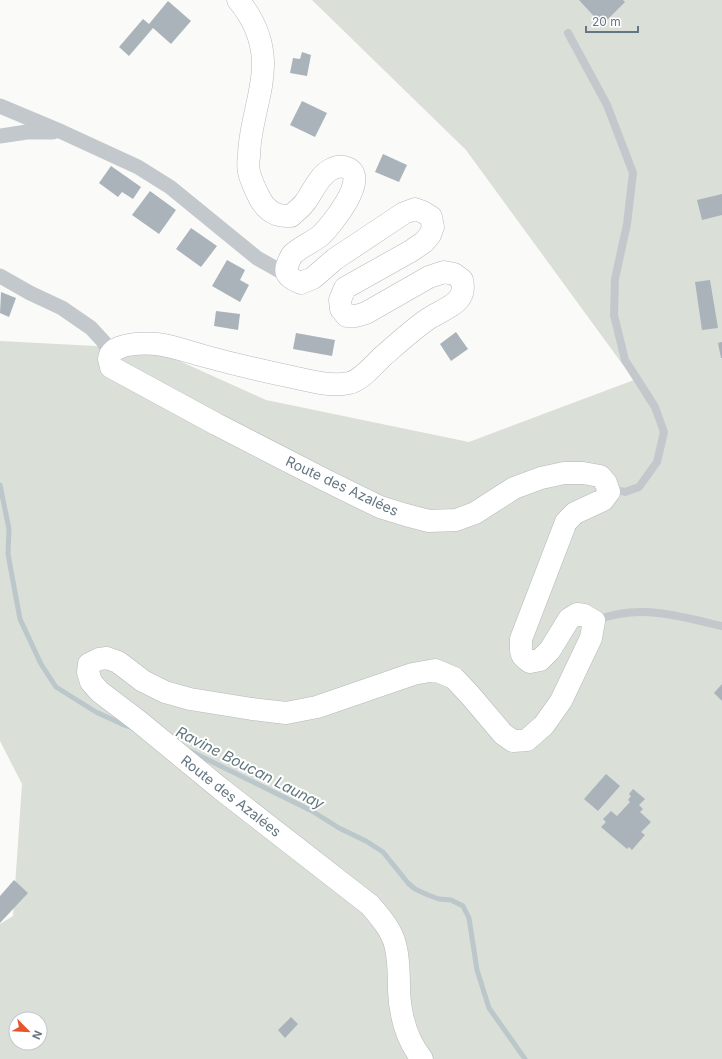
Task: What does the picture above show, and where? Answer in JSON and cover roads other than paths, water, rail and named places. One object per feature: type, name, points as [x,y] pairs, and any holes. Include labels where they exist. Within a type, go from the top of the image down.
[{"type":"main road","points":[[111,354],[122,346],[136,344],[158,344],[309,381],[329,384],[350,383],[367,372],[410,332],[456,303],[461,297],[464,288],[462,280],[454,274],[444,272],[429,277],[366,313],[356,316],[348,316],[341,309],[340,300],[345,288],[411,251],[424,242],[430,235],[433,227],[431,217],[415,209],[392,220],[335,259],[312,278],[301,283],[293,280],[289,276],[286,268],[292,256],[305,245],[320,236],[352,194],[355,183],[354,175],[349,168],[342,166],[329,170],[316,185],[306,201],[291,216],[280,216],[271,212],[261,201],[248,171],[249,144],[262,82],[263,61],[261,41],[254,24],[238,0]]},
{"type":"main road","name":"Route des Azalées","points":[[111,354],[109,359],[111,367],[122,374],[325,480],[380,507],[406,515],[429,521],[456,520],[475,513],[514,488],[541,478],[564,473],[583,472],[600,476],[608,487]]},
{"type":"main road","points":[[594,622],[584,615],[577,614],[569,619],[550,650],[540,660],[530,662],[524,658],[521,653],[521,639],[566,522],[575,513],[603,500],[609,492],[608,487]]},
{"type":"main road","name":"Route des Azalées","points":[[422,1059],[411,1042],[405,1027],[401,1010],[399,968],[395,944],[386,925],[370,905],[221,789],[142,724],[100,692],[91,682],[88,672],[89,664],[98,659],[107,658],[118,662],[143,681],[165,692],[190,699],[286,713],[318,707],[413,674],[435,670],[454,678],[503,734],[512,741],[527,740],[544,725],[561,701],[591,638],[594,622]]},
{"type":"street","points":[[0,106],[62,132],[144,171],[170,187],[257,258],[289,276]]},
{"type":"street","points":[[0,136],[27,132],[62,132]]},
{"type":"street","points":[[0,276],[30,293],[62,308],[91,328],[103,341],[111,354]]},
{"type":"lane","points":[[568,33],[607,105],[633,173],[627,224],[615,279],[614,316],[625,360],[655,407],[664,432],[657,462],[640,487],[625,492],[608,487]]},
{"type":"lane","points":[[594,622],[616,614],[647,612],[665,613],[722,626]]},
{"type":"waterway","name":"Ravine Boucan Launay","points":[[0,485],[9,529],[8,554],[20,619],[41,664],[56,687],[96,712],[131,727]]},
{"type":"waterway","name":"Ravine Boucan Launay","points":[[190,751],[312,811],[339,828],[366,841],[383,852],[408,883],[415,889],[439,899],[451,900],[463,906],[469,918],[477,970],[489,1008],[525,1059]]}]
